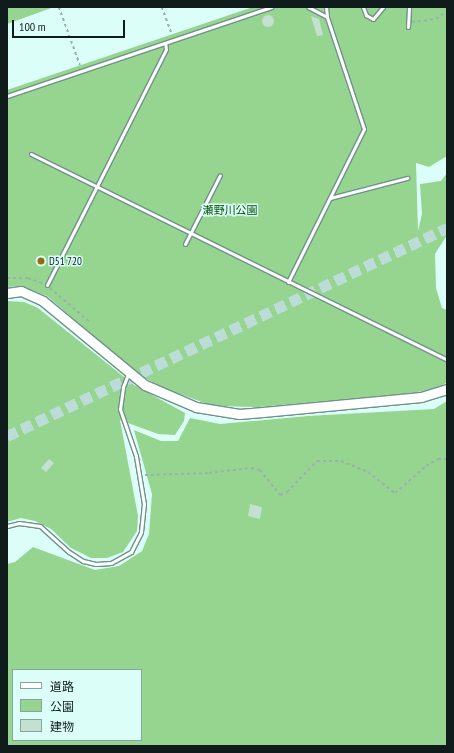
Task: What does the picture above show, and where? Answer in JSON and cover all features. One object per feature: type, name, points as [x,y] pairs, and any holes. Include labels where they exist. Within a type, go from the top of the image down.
[{"type":"street","points":[[7,292],[21,292],[44,301],[145,385],[170,398],[196,407],[239,414],[421,397],[447,389]]},
{"type":"lane","points":[[7,96],[271,7]]},
{"type":"lane","points":[[308,7],[327,17]]},
{"type":"lane","points":[[288,282],[364,129],[327,17],[326,7]]},
{"type":"lane","points":[[363,7],[366,15],[373,19],[382,7]]},
{"type":"lane","points":[[408,27],[409,7]]},
{"type":"lane","points":[[46,285],[166,49],[165,43]]},
{"type":"lane","points":[[31,154],[447,360]]},
{"type":"lane","points":[[185,244],[220,175]]},
{"type":"lane","points":[[330,198],[406,178]]},
{"type":"lane","points":[[7,526],[19,523],[40,526],[84,561],[96,564],[111,563],[131,552],[138,541],[144,524],[140,475],[120,409],[123,387],[129,373]]},
{"type":"path","points":[[59,7],[82,71]]},
{"type":"path","points":[[162,7],[174,40]]},
{"type":"path","points":[[408,22],[436,18],[447,11]]},
{"type":"path","points":[[7,278],[28,278],[46,285],[90,322]]},
{"type":"path","points":[[140,475],[209,473],[251,468],[260,470],[280,495],[287,492],[317,461],[341,461],[368,472],[395,493],[426,466],[438,459],[447,459]]},
{"type":"green space","points":[[7,7],[54,7],[7,24]]},
{"type":"green space","name":"瀬野川公園","points":[[253,7],[447,7],[447,156],[429,167],[416,163],[418,231],[422,214],[420,184],[441,181],[447,173],[447,235],[435,254],[436,288],[442,308],[447,310],[447,382],[438,388],[413,393],[259,407],[213,406],[161,387],[137,373],[47,296],[21,286],[7,287],[7,90]]},
{"type":"green space","points":[[7,301],[24,302],[38,308],[134,385],[185,413],[184,421],[175,435],[158,434],[120,420],[138,516],[137,531],[123,552],[107,558],[91,558],[71,548],[51,529],[35,521],[21,518],[7,522]]},
{"type":"green space","points":[[447,401],[447,746],[7,746],[7,564],[15,562],[33,547],[95,570],[119,566],[142,551],[149,534],[152,494],[134,430],[161,441],[178,441],[190,418],[220,424],[308,416],[434,409]]},
{"type":"building","points":[[268,15],[272,17],[274,21],[272,25],[268,27],[264,25],[262,21],[264,17]]},
{"type":"building","points":[[311,16],[319,19],[323,35],[317,36]]},
{"type":"building","points":[[49,459],[54,463],[46,472],[41,468]]},
{"type":"building","points":[[250,504],[262,507],[260,519],[248,516]]},
{"type":"tunnel","points":[[7,436],[447,228]]},
{"type":"place","name":"D51 720","points":[[41,261]]}]
